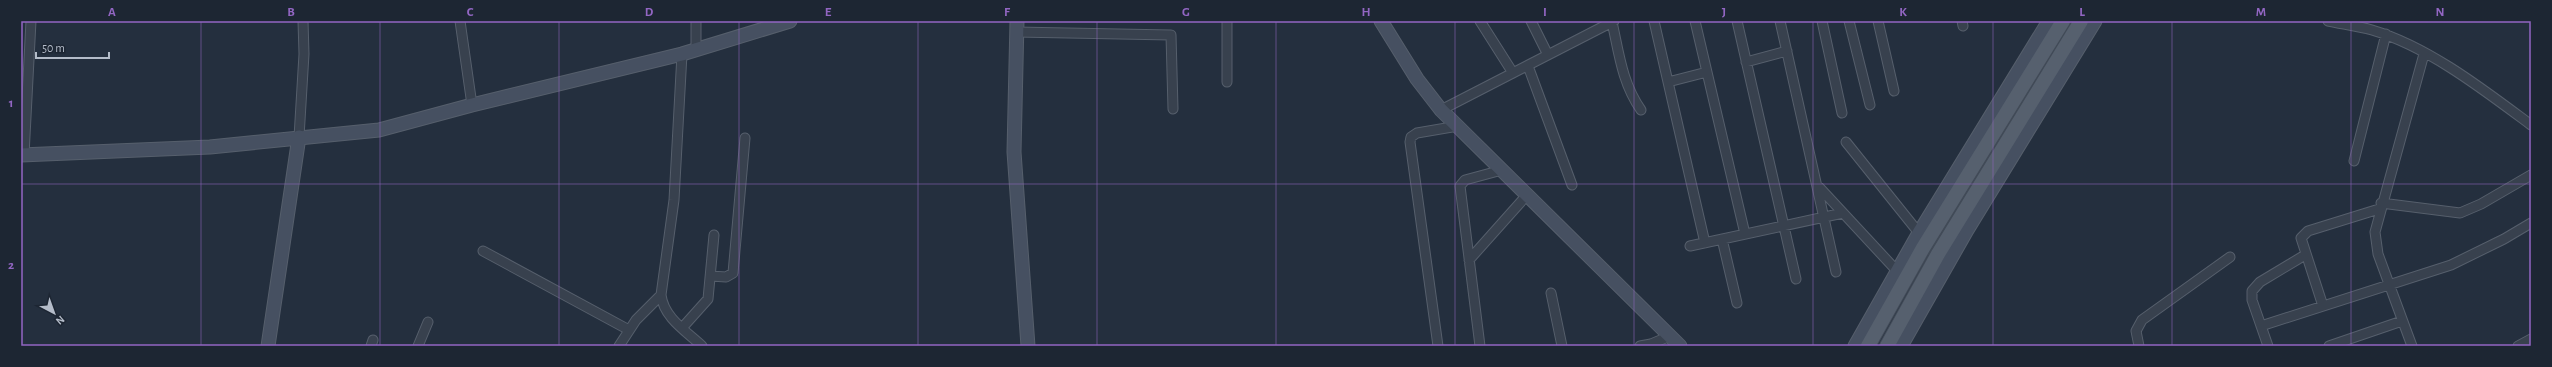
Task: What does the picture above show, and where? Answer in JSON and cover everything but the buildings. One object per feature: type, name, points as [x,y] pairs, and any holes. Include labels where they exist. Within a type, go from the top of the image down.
[{"type":"main road","points":[[1868,346],[1923,248],[2063,21]]},
{"type":"main road","points":[[1887,346],[1938,254],[2081,21]]},
{"type":"street","points":[[31,21],[22,155],[210,147],[379,130],[472,105],[682,54],[790,21]]},
{"type":"street","points":[[268,346],[299,137],[304,54],[303,21]]},
{"type":"street","points":[[460,21],[472,105]]},
{"type":"street","points":[[696,21],[696,50]]},
{"type":"street","points":[[1227,21],[1227,82]]},
{"type":"street","points":[[1381,21],[1417,79],[1441,110],[1680,346]]},
{"type":"street","points":[[1480,21],[1513,73]]},
{"type":"street","points":[[1531,21],[1548,55]]},
{"type":"street","points":[[1654,21],[1705,243]]},
{"type":"street","points":[[1695,21],[1745,234]]},
{"type":"street","points":[[1737,21],[1796,279]]},
{"type":"street","points":[[1780,21],[1825,217],[1836,272]]},
{"type":"street","points":[[1822,21],[1842,114]]},
{"type":"street","points":[[1849,21],[1870,105]]},
{"type":"street","points":[[1878,21],[1894,91]]},
{"type":"street","points":[[1855,346],[1919,233],[2049,21]]},
{"type":"street","points":[[1901,346],[1967,230],[2094,21]]},
{"type":"street","points":[[2328,21],[2386,34],[2424,54],[2476,85],[2531,125]]},
{"type":"street","points":[[1441,110],[1613,22],[1624,81],[1629,93],[1641,110]]},
{"type":"street","points":[[1028,346],[1014,159],[1017,26],[1171,35],[1173,109]]},
{"type":"street","points":[[2354,161],[2386,34]]},
{"type":"street","points":[[1746,62],[1787,51]]},
{"type":"street","points":[[682,54],[674,206],[661,295],[664,310],[702,346]]},
{"type":"street","points":[[2412,346],[2389,286],[2375,242],[2380,206],[2424,54]]},
{"type":"street","points":[[1528,66],[1572,185]]},
{"type":"street","points":[[1668,82],[1707,72]]},
{"type":"street","points":[[1438,346],[1410,142],[1411,137],[1417,133],[1458,126]]},
{"type":"street","points":[[711,276],[726,277],[733,273],[745,138]]},
{"type":"street","points":[[1846,142],[1919,233]]},
{"type":"street","points":[[1480,346],[1460,186],[1465,180],[1502,170]]},
{"type":"street","points":[[2323,306],[2305,255],[2302,243],[2304,233],[2380,206],[2460,213],[2482,204],[2531,175]]},
{"type":"street","points":[[1818,186],[1897,271]]},
{"type":"street","points":[[1469,260],[1527,195]]},
{"type":"street","points":[[1690,246],[1843,213]]},
{"type":"street","points":[[2261,326],[2389,286],[2469,257],[2531,223]]},
{"type":"street","points":[[682,328],[704,306],[710,292],[714,234]]},
{"type":"street","points":[[1722,240],[1737,303]]},
{"type":"street","points":[[483,250],[629,330]]},
{"type":"street","points":[[2268,346],[2252,300],[2252,291],[2260,282],[2305,255]]},
{"type":"street","points":[[2139,346],[2136,330],[2142,320],[2230,257]]},
{"type":"street","points":[[1551,293],[1562,346]]},
{"type":"street","points":[[619,346],[629,330],[646,309],[661,295]]},
{"type":"street","points":[[2328,346],[2402,321]]},
{"type":"street","points":[[418,346],[428,322]]},
{"type":"street","points":[[1640,346],[1652,344],[1670,336]]},
{"type":"street","points":[[2518,346],[2531,339]]}]
